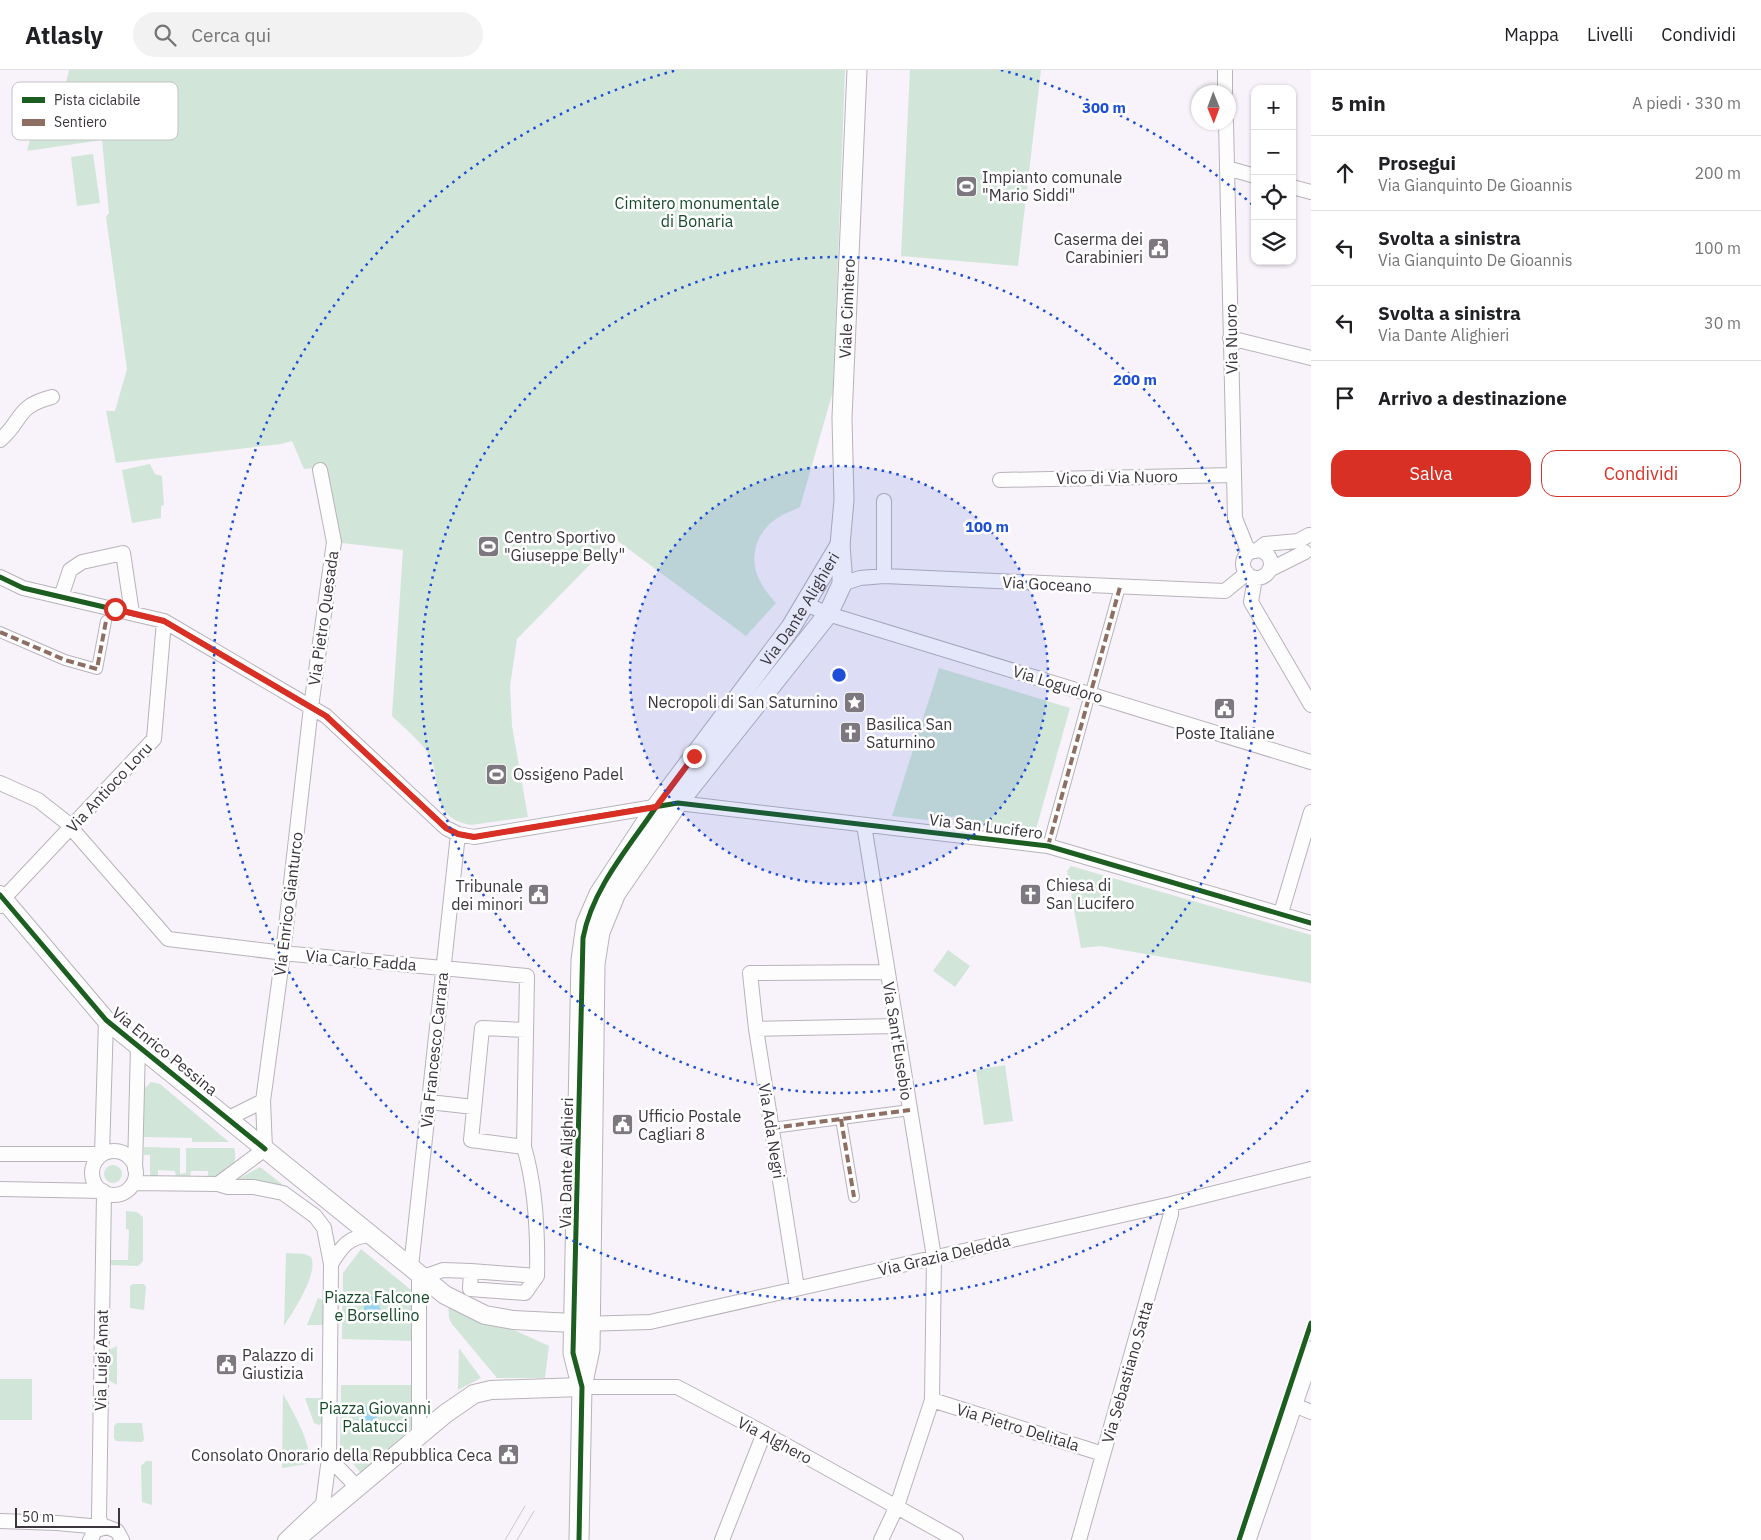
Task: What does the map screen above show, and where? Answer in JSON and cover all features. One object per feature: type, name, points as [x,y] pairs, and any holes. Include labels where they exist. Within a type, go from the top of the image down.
[{"type":"main road","name":"Viale Cimitero","points":[[840,545],[844,500],[843,407],[856,70]]},
{"type":"main road","name":"Via Dante Alighieri","points":[[582,1324],[595,1115],[595,964],[600,932],[616,893],[678,803],[828,614],[842,584],[840,545]]},
{"type":"main road","name":"Via Dante Alighieri","points":[[579,1540],[582,1387],[590,1349],[582,1324],[583,938],[586,924],[598,894],[656,807],[806,604],[840,545]]},
{"type":"main road","points":[[1246,1540],[1311,1351]]},
{"type":"street","points":[[1225,70],[1226,85]]},
{"type":"street","name":"Via Nuoro","points":[[1226,130],[1235,518],[1253,552]]},
{"type":"street","points":[[1227,168],[1252,175]]},
{"type":"street","points":[[1296,188],[1311,192]]},
{"type":"street","points":[[1230,338],[1311,358]]},
{"type":"street","points":[[0,440],[7,435],[23,409],[36,401],[52,397]]},
{"type":"street","name":"Via Pietro Quesada","points":[[311,707],[334,542],[320,470]]},
{"type":"street","name":"Vico di Via Nuoro","points":[[1000,480],[1234,474]]},
{"type":"street","points":[[884,500],[884,576]]},
{"type":"street","points":[[1310,531],[1298,541],[1266,544],[1253,552],[1243,563],[1251,576],[1251,602],[1311,705]]},
{"type":"street","points":[[1251,576],[1264,576],[1269,570],[1308,552],[1310,531]]},
{"type":"street","points":[[1253,552],[1262,552],[1269,557],[1269,570]]},
{"type":"street","points":[[61,597],[70,570],[82,562],[123,554],[132,613]]},
{"type":"street","name":"Via Goceano","points":[[842,584],[860,578],[884,576],[1225,591],[1251,576]]},
{"type":"street","points":[[0,577],[23,588],[164,621],[326,716],[446,828],[458,834]]},
{"type":"street","points":[[1092,688],[1120,587]]},
{"type":"street","name":"Via Logudoro","points":[[806,604],[828,614],[1311,762]]},
{"type":"street","points":[[0,632],[65,660],[97,669],[106,621]]},
{"type":"street","name":"Via Antioco Loru","points":[[1,900],[72,828],[154,739],[164,621]]},
{"type":"street","points":[[1048,846],[1088,701]]},
{"type":"street","name":"Via Enrico Gianturco","points":[[265,1149],[264,1101],[311,707]]},
{"type":"street","name":"Via Carlo Fadda","points":[[0,783],[38,800],[72,828],[168,939],[283,953],[527,976],[526,1030]]},
{"type":"street","name":"Via San Lucifero","points":[[458,834],[474,837],[678,803],[1048,846],[1280,912],[1311,923]]},
{"type":"street","points":[[1280,912],[1311,812]]},
{"type":"street","name":"Via Sant'Eusebio","points":[[864,824],[934,1257],[932,1400],[896,1506],[881,1540]]},
{"type":"street","name":"Via Francesco Carrara","points":[[419,1436],[418,1272],[443,967],[458,834]]},
{"type":"street","name":"Via Enrico Pessina","points":[[1,900],[106,1020],[418,1272],[445,1296],[485,1315],[512,1320],[582,1324]]},
{"type":"street","name":"Via Ada Negri","points":[[797,1288],[756,1029],[750,973],[887,972]]},
{"type":"street","name":"Via Luigi Amat","points":[[102,1527],[99,1518],[103,1191],[93,1181],[92,1173],[94,1162],[101,1154],[106,1020]]},
{"type":"street","points":[[756,1029],[896,1026]]},
{"type":"street","points":[[470,1288],[525,1293],[537,1276],[536,1221],[530,1168],[524,1147],[526,1030],[482,1028],[471,1140],[524,1147]]},
{"type":"street","points":[[0,1189],[103,1191],[108,1194],[120,1194],[135,1178],[138,1046]]},
{"type":"street","points":[[227,1119],[264,1101]]},
{"type":"street","points":[[438,1103],[474,1107]]},
{"type":"street","points":[[772,1128],[910,1110]]},
{"type":"street","points":[[841,1119],[854,1196]]},
{"type":"street","points":[[218,1184],[265,1149]]},
{"type":"street","points":[[0,1154],[101,1154],[108,1151],[119,1151],[127,1155],[133,1162],[135,1178]]},
{"type":"street","name":"Via Grazia Deledda","points":[[582,1324],[650,1322],[1171,1204],[1311,1169]]},
{"type":"street","points":[[135,1178],[272,1190],[283,1193],[298,1203],[315,1216],[324,1228],[331,1264],[329,1458],[323,1504],[285,1540]]},
{"type":"street","name":"Via Sebastiano Satta","points":[[1079,1540],[1172,1214],[1171,1204]]},
{"type":"street","points":[[331,1264],[347,1241],[356,1237],[372,1235]]},
{"type":"street","points":[[418,1272],[443,1270],[537,1276]]},
{"type":"street","points":[[471,1271],[471,1308]]},
{"type":"street","points":[[295,1540],[445,1414],[474,1394],[491,1390],[582,1387]]},
{"type":"street","name":"Via Alghero","points":[[582,1387],[677,1387],[956,1540]]},
{"type":"street","name":"Via Pietro Delitala","points":[[932,1400],[1103,1454]]},
{"type":"street","points":[[1292,1404],[1311,1412]]},
{"type":"street","points":[[722,1540],[764,1433]]},
{"type":"street","points":[[329,1458],[357,1487]]},
{"type":"street","points":[[0,1521],[107,1527],[117,1531],[122,1540]]},
{"type":"street","points":[[90,1540],[93,1534],[102,1527]]},
{"type":"green space","name":"Cimitero monumentale di Bonaria","points":[[69,70],[845,70],[833,391],[800,507],[776,519],[769,525],[763,531],[756,547],[756,573],[763,587],[776,603],[746,636],[615,539],[517,639],[510,686],[512,726],[528,817],[471,825],[457,821],[442,806],[436,776],[426,750],[392,716],[403,550],[342,543],[326,467],[304,469],[292,441],[281,444],[116,463],[106,411],[115,411],[127,369],[106,217],[109,213],[102,140],[178,140],[178,82],[66,82]]},
{"type":"green space","name":"Impianto comunale \"Mario Siddi\"","points":[[910,70],[1041,70],[1018,266],[901,256]]},
{"type":"green space","points":[[30,140],[102,140],[27,151]]},
{"type":"green space","points":[[93,154],[100,203],[77,206],[71,157]]},
{"type":"green space","points":[[150,464],[155,474],[162,476],[164,505],[161,506],[161,518],[132,523],[122,470]]},
{"type":"green space","points":[[939,668],[1070,708],[1035,833],[957,824],[957,817],[945,816],[944,822],[892,816]]},
{"type":"green space","points":[[1071,866],[1311,935],[1311,983],[1100,946],[1081,948],[1067,871]]},
{"type":"green space","points":[[948,950],[970,966],[955,987],[933,971]]},
{"type":"green space","points":[[1005,1065],[1013,1121],[984,1125],[976,1070]]},
{"type":"green space","points":[[151,1082],[160,1084],[229,1142],[192,1142],[192,1138],[144,1137],[144,1089]]},
{"type":"green space","points":[[144,1147],[180,1148],[180,1174],[186,1173],[186,1148],[234,1148],[235,1160],[233,1165],[220,1176],[208,1178],[208,1171],[191,1171],[190,1177],[176,1177],[175,1171],[158,1170],[158,1177],[150,1176],[150,1155],[144,1155]]},
{"type":"green space","points":[[109,1165],[117,1165],[122,1170],[120,1181],[109,1183],[104,1178],[104,1170]]},
{"type":"green space","points":[[260,1167],[282,1184],[280,1188],[231,1183]]},
{"type":"green space","points":[[126,1211],[137,1212],[143,1217],[143,1261],[138,1266],[109,1265],[109,1260],[128,1260],[129,1230],[126,1229]]},
{"type":"green space","name":"Piazza Falcone e Borsellino","points":[[361,1249],[416,1294],[415,1341],[342,1339],[343,1273]]},
{"type":"green space","points":[[286,1253],[305,1254],[311,1257],[313,1264],[304,1292],[284,1326]]},
{"type":"green space","points":[[133,1284],[144,1284],[146,1287],[144,1310],[130,1308],[130,1286]]},
{"type":"green space","points":[[318,1298],[323,1300],[323,1325],[307,1325]]},
{"type":"green space","points":[[448,1300],[549,1346],[545,1378],[497,1378],[452,1324],[449,1318]]},
{"type":"green space","points":[[117,1346],[117,1385],[108,1380],[109,1350]]},
{"type":"green space","points":[[459,1348],[481,1378],[458,1390]]},
{"type":"green space","points":[[0,1379],[32,1379],[32,1420],[0,1420]]},
{"type":"green space","name":"Piazza Giovanni Palatucci","points":[[341,1385],[413,1385],[413,1427],[361,1473],[340,1449]]},
{"type":"green space","points":[[283,1394],[301,1429],[309,1458],[307,1464],[282,1468]]},
{"type":"green space","points":[[305,1398],[322,1398],[322,1423],[319,1425],[314,1423]]},
{"type":"green space","points":[[117,1423],[142,1423],[144,1440],[142,1442],[116,1441],[114,1438],[114,1426]]},
{"type":"green space","points":[[146,1461],[152,1461],[152,1505],[142,1502],[141,1466]]},
{"type":"water","points":[[371,1296],[378,1300],[380,1309],[376,1314],[364,1317],[364,1298]]},
{"type":"water","points":[[361,1404],[379,1410],[376,1420],[371,1425],[365,1425],[360,1421]]},
{"type":"tram line","points":[[505,1540],[525,1506]]},
{"type":"tram line","points":[[517,1540],[534,1511]]},
{"type":"marked path","points":[[1092,688],[1120,587]]},
{"type":"marked path","points":[[0,632],[65,660],[97,669],[106,621]]},
{"type":"marked path","points":[[1048,846],[1088,701]]},
{"type":"marked path","points":[[772,1128],[910,1110]]},
{"type":"marked path","points":[[841,1119],[854,1197]]},
{"type":"cycle path","points":[[0,577],[23,588],[164,621],[326,716],[446,828],[458,834],[474,837],[678,803],[1048,846],[1311,923]]},
{"type":"cycle path","points":[[579,1540],[582,1387],[573,1353],[583,938],[594,902],[623,853],[656,807]]},
{"type":"cycle path","points":[[0,895],[106,1020],[265,1149]]},
{"type":"cycle path","points":[[1239,1540],[1311,1323]]},
{"type":"place","name":"Impianto comunale \"Mario Siddi\"","points":[[966,186]]},
{"type":"place","name":"Caserma dei Carabinieri","points":[[1159,248]]},
{"type":"place","name":"Centro Sportivo \"Giuseppe Belly\"","points":[[488,546]]},
{"type":"place","name":"Necropoli di San Saturnino","points":[[854,702]]},
{"type":"place","name":"Poste Italiane","points":[[1225,709]]},
{"type":"place","name":"Basilica San Saturnino","points":[[850,733]]},
{"type":"place","name":"Ossigeno Padel","points":[[497,774]]},
{"type":"place","name":"Chiesa di San Lucifero","points":[[1030,894]]},
{"type":"place","name":"Tribunale dei minori","points":[[539,895]]},
{"type":"place","name":"Ufficio Postale Cagliari 8","points":[[622,1125]]},
{"type":"place","name":"Palazzo di Giustizia","points":[[226,1364]]},
{"type":"place","name":"Consolato Onorario della Repubblica Ceca","points":[[508,1455]]},
{"type":"route","points":[[115,609],[164,621],[326,716],[446,828],[458,834],[474,837],[656,807],[694,756]]}]
